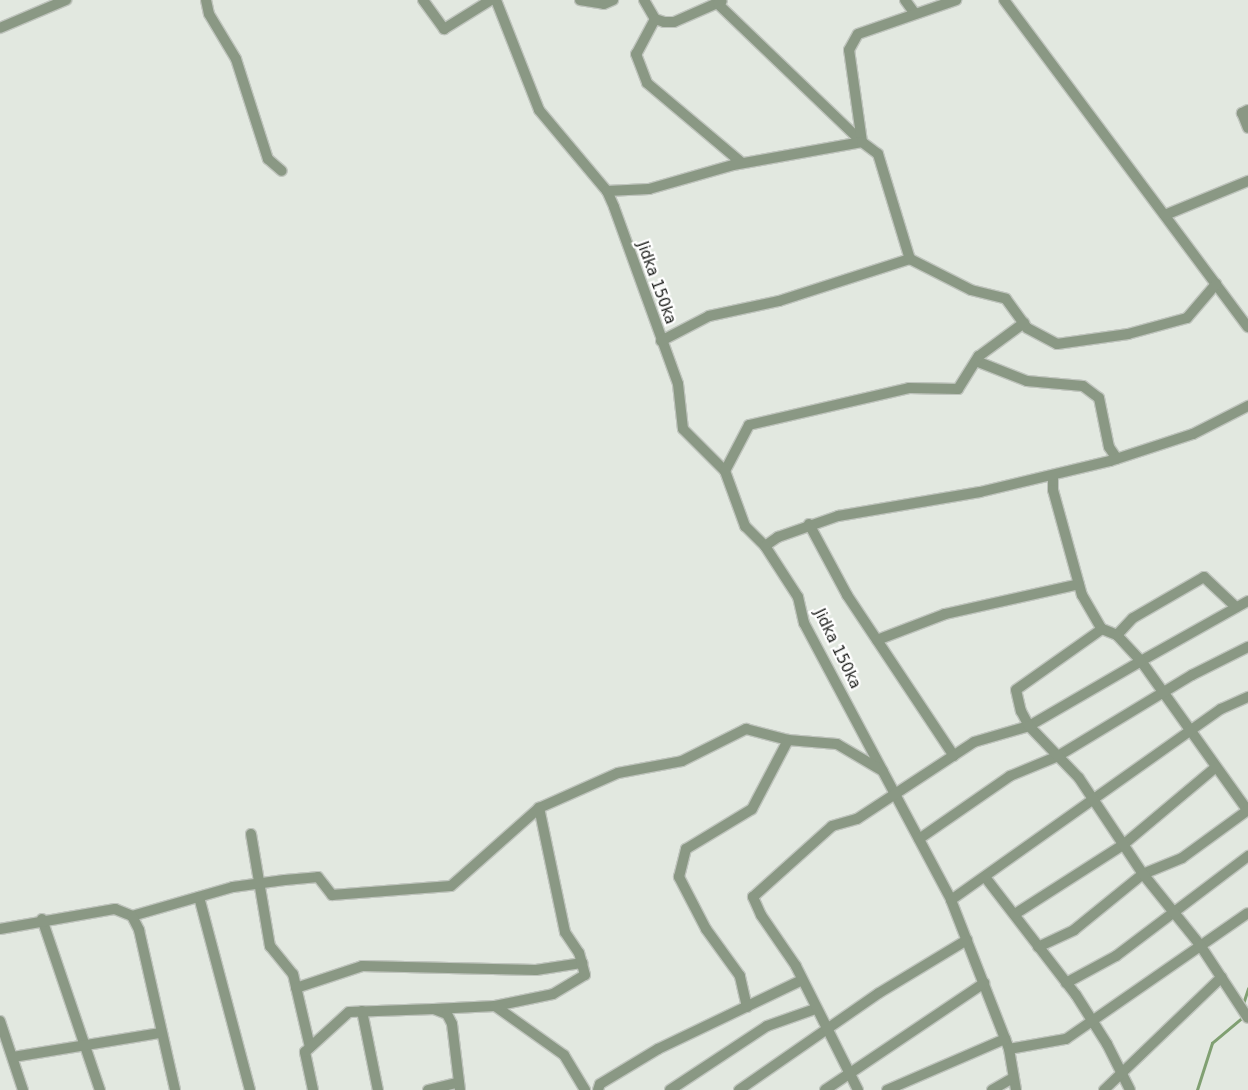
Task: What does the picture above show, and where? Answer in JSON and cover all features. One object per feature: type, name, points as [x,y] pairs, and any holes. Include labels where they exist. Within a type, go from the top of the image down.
[{"type":"street","points":[[0,28],[66,0]]},
{"type":"street","points":[[206,0],[209,14],[236,58],[268,159],[282,171]]},
{"type":"street","points":[[424,0],[444,29],[491,0]]},
{"type":"street","name":"Jidka 150ka","points":[[496,0],[539,110],[607,191],[680,389],[683,429],[726,472],[745,526],[765,546],[798,596],[804,622],[951,900],[1007,1044],[1016,1090]]},
{"type":"street","points":[[580,0],[604,4],[613,0]]},
{"type":"street","points":[[644,0],[656,20]]},
{"type":"street","points":[[905,0],[915,14]]},
{"type":"street","points":[[862,142],[849,50],[858,34],[956,0]]},
{"type":"street","points":[[1004,0],[1248,327]]},
{"type":"street","points":[[656,20],[674,22],[720,2],[862,142],[878,154],[910,259]]},
{"type":"street","points":[[656,20],[636,54],[647,83],[742,163]]},
{"type":"street","points":[[1248,110],[1242,113],[1248,128]]},
{"type":"street","points":[[607,191],[649,190],[742,163],[862,142]]},
{"type":"street","points":[[1165,215],[1248,181]]},
{"type":"street","points":[[661,340],[709,316],[779,301],[910,259],[971,290],[1006,299],[1024,323],[1057,344],[1128,334],[1187,318],[1216,284]]},
{"type":"street","points":[[726,472],[749,425],[909,388],[958,389],[976,361],[1024,323]]},
{"type":"street","points":[[976,361],[1027,381],[1083,386],[1099,398],[1109,446],[1116,459]]},
{"type":"street","points":[[765,546],[808,524],[1053,477],[1069,468],[1116,459],[1193,434],[1248,406]]},
{"type":"street","points":[[1038,947],[1074,930],[1143,874],[1182,858],[1248,810],[1141,661],[1117,635],[1102,629],[1079,584],[1053,477]]},
{"type":"street","points":[[808,524],[877,640],[954,756]]},
{"type":"street","points":[[1117,635],[1133,618],[1204,577],[1236,607]]},
{"type":"street","points":[[877,640],[945,614],[1079,584]]},
{"type":"street","points":[[858,1090],[825,1030],[802,980],[753,897],[832,826],[857,820],[896,796],[974,742],[1028,726],[1248,601]]},
{"type":"street","points":[[1102,629],[1016,690],[1028,726],[1058,756],[1094,799],[1143,874],[1200,945],[1248,1018]]},
{"type":"street","points":[[919,839],[1010,776],[1058,756],[1248,647]]},
{"type":"street","points":[[951,900],[1222,709],[1248,697]]},
{"type":"street","points":[[0,929],[42,919],[60,921],[115,909],[132,916],[199,897],[261,883],[318,877],[332,895],[451,886],[539,808],[618,773],[682,761],[746,729],[788,740],[837,744],[883,771]]},
{"type":"street","points":[[747,1007],[740,976],[706,929],[679,877],[686,849],[752,809],[788,740]]},
{"type":"street","points":[[1015,914],[1123,845],[1216,767]]},
{"type":"street","points":[[313,1090],[305,1052],[349,1012],[495,1006],[553,994],[586,975],[582,963],[565,932],[539,808]]},
{"type":"street","points":[[252,834],[270,946],[293,974],[310,1047]]},
{"type":"street","points":[[1066,983],[1116,956],[1248,856]]},
{"type":"street","points":[[985,877],[1066,983],[1092,1023],[1130,1090]]},
{"type":"street","points":[[199,897],[250,1090]]},
{"type":"street","points":[[887,1090],[1007,1044],[1066,1038],[1092,1023],[1200,945],[1248,913]]},
{"type":"street","points":[[132,916],[139,930],[159,1033],[175,1090]]},
{"type":"street","points":[[42,919],[100,1090]]},
{"type":"street","points":[[739,1090],[825,1030],[967,940]]},
{"type":"street","points":[[296,988],[362,966],[536,970],[582,963]]},
{"type":"street","points":[[1104,1090],[1222,978]]},
{"type":"street","points":[[598,1090],[600,1084],[658,1049],[802,980]]},
{"type":"street","points":[[825,1090],[850,1075],[984,983]]},
{"type":"street","points":[[495,1006],[564,1055],[585,1090]]},
{"type":"street","points":[[428,1090],[460,1086],[452,1024],[447,1014],[434,1009]]},
{"type":"street","points":[[670,1090],[767,1026],[815,1009]]},
{"type":"street","points":[[362,1011],[378,1090]]},
{"type":"street","points":[[0,1020],[23,1090]]},
{"type":"street","points":[[13,1057],[159,1033]]},
{"type":"street","points":[[992,1090],[1013,1078]]},
{"type":"waterway","points":[[1243,1004],[1248,989]]},
{"type":"waterway","points":[[1197,1090],[1212,1043],[1243,1017]]}]
